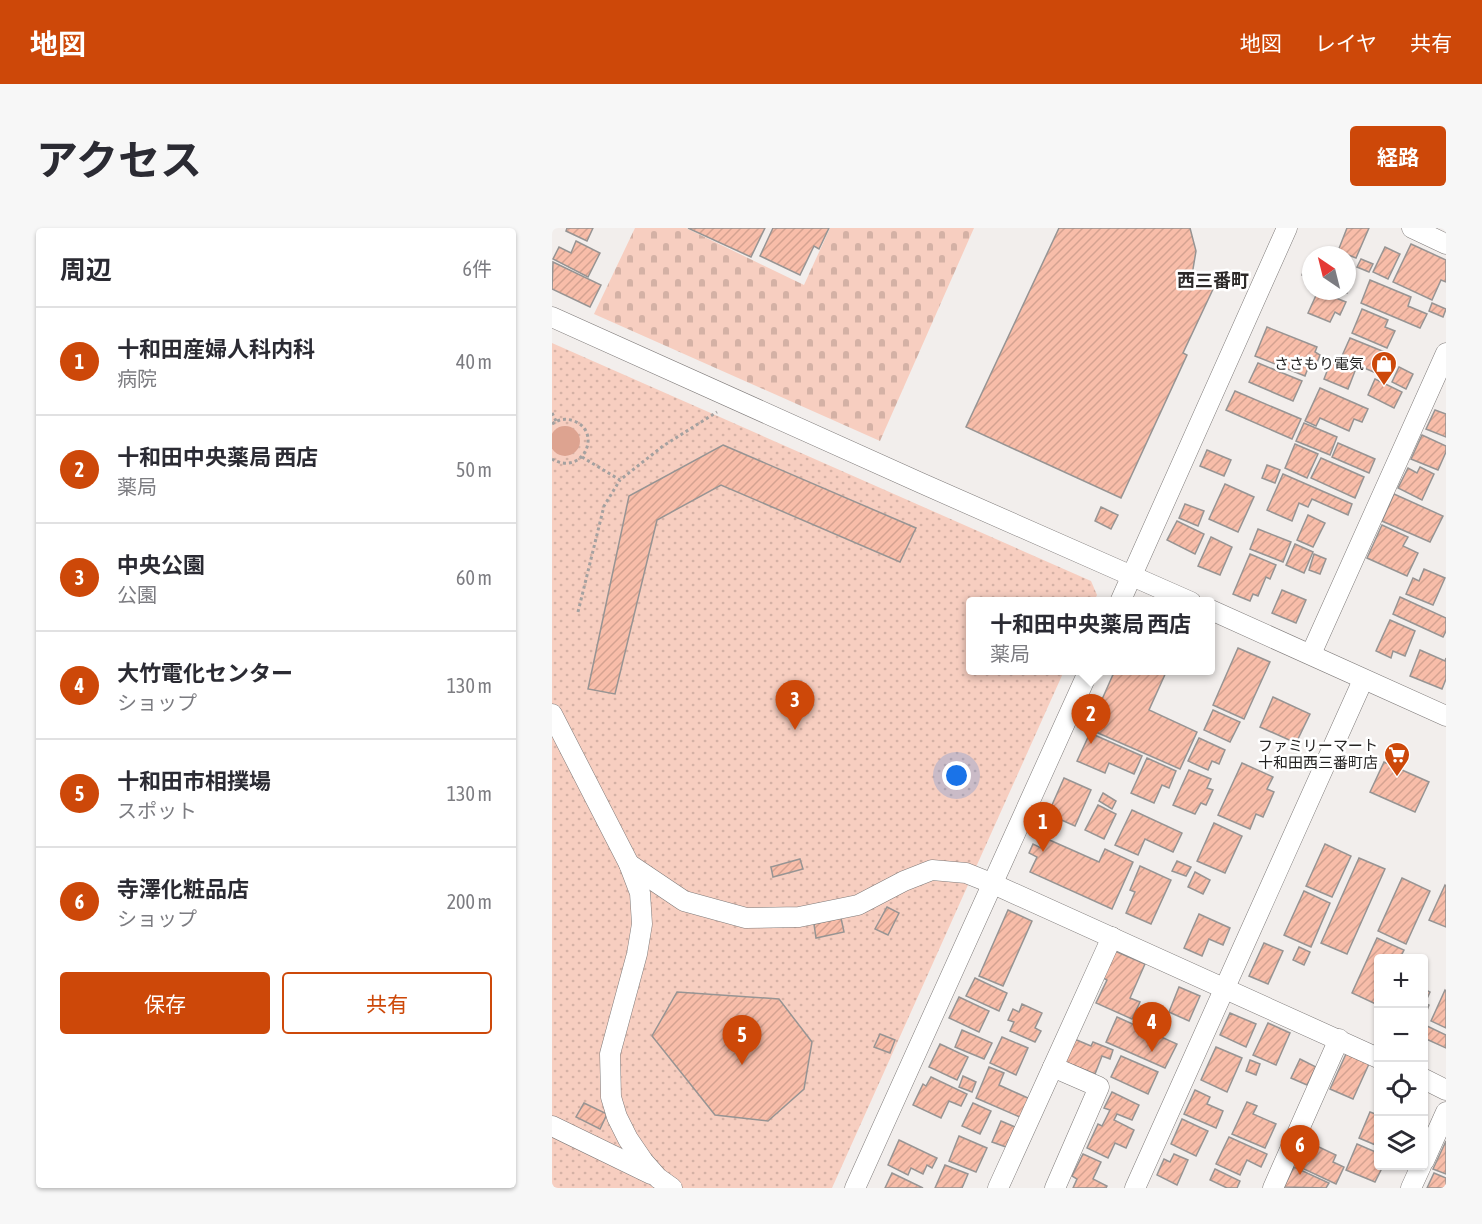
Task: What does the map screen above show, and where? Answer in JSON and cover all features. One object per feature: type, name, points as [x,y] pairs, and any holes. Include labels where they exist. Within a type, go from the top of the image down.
[{"type":"street","points":[[1122,597],[1287,228]]},
{"type":"street","points":[[1412,228],[1446,244]]},
{"type":"street","points":[[552,317],[1180,597]]},
{"type":"street","points":[[1311,654],[1439,388],[1446,353]]},
{"type":"street","points":[[1215,612],[1446,716]]},
{"type":"street","points":[[855,1188],[1087,675]]},
{"type":"street","points":[[1134,1188],[1363,680]]},
{"type":"street","points":[[552,714],[629,864],[640,893],[642,924],[638,954],[610,1054],[611,1097],[617,1118],[627,1138],[643,1161],[665,1183]]},
{"type":"street","points":[[629,864],[684,901],[746,918],[799,917],[858,905],[904,881],[932,870],[966,873],[1374,1056]]},
{"type":"street","points":[[998,1188],[1112,937]]},
{"type":"street","points":[[1273,1188],[1339,1039]]},
{"type":"street","points":[[1053,1067],[1099,1087],[1054,1188]]},
{"type":"street","points":[[1428,1081],[1446,1090]]},
{"type":"street","points":[[1428,1152],[1446,1112]]},
{"type":"street","points":[[552,1126],[665,1183]]},
{"type":"street","points":[[1411,1188],[1419,1170]]},
{"type":"path","points":[[578,612],[604,506],[620,480],[663,446],[720,410]]},
{"type":"path","points":[[552,413],[554,422],[571,419],[584,428],[588,435],[586,450],[582,457],[568,464],[552,459]]},
{"type":"path","points":[[582,457],[620,480]]},
{"type":"green space","points":[[635,228],[686,228],[804,285],[830,228],[974,228],[880,441],[594,314]]},
{"type":"green space","points":[[552,343],[1091,581],[1097,595],[1096,597],[966,597],[966,675],[1062,675],[832,1188],[552,1188]]},
{"type":"shaded area","points":[[565,426],[576,430],[580,441],[576,452],[565,456],[554,452],[550,441],[554,430]]},
{"type":"building","points":[[567,228],[593,228],[587,241],[566,231]]},
{"type":"building","points":[[688,228],[765,228],[751,257]]},
{"type":"building","points":[[773,228],[829,228],[819,249],[814,246],[800,275],[760,256]]},
{"type":"building","points":[[1059,228],[1190,228],[1196,251],[1192,275],[1215,285],[1183,353],[1187,355],[1121,498],[966,427]]},
{"type":"building","points":[[1347,228],[1369,228],[1356,258],[1356,246],[1340,246]]},
{"type":"building","points":[[576,241],[600,253],[588,277],[553,259],[559,247],[571,253]]},
{"type":"building","points":[[1411,244],[1446,260],[1446,282],[1441,280],[1432,300],[1393,282]]},
{"type":"building","points":[[1385,247],[1400,254],[1388,279],[1373,272]]},
{"type":"building","points":[[1361,259],[1373,264],[1369,272],[1357,267]]},
{"type":"building","points":[[553,262],[601,285],[590,307],[552,289]]},
{"type":"building","points":[[1370,280],[1411,297],[1408,306],[1427,314],[1420,328],[1361,303]]},
{"type":"building","points":[[1314,300],[1346,302],[1340,315],[1335,312],[1330,322],[1308,313]]},
{"type":"building","points":[[1432,303],[1446,309],[1443,317],[1429,311]]},
{"type":"building","points":[[1362,309],[1388,320],[1385,327],[1395,331],[1387,348],[1352,333]]},
{"type":"building","points":[[1267,327],[1317,347],[1315,352],[1320,355],[1314,370],[1308,368],[1305,376],[1255,356]]},
{"type":"building","points":[[1350,338],[1392,355],[1383,376],[1341,358]]},
{"type":"building","points":[[1331,361],[1355,371],[1348,389],[1324,379]]},
{"type":"building","points":[[1258,363],[1302,381],[1293,401],[1249,382]]},
{"type":"building","points":[[1399,367],[1413,374],[1406,389],[1392,382]]},
{"type":"building","points":[[1375,379],[1402,392],[1394,408],[1368,395]]},
{"type":"building","points":[[1320,388],[1368,409],[1362,422],[1354,419],[1349,431],[1320,418],[1316,426],[1305,421]]},
{"type":"building","points":[[1235,391],[1301,419],[1292,439],[1226,410]]},
{"type":"building","points":[[1435,410],[1446,414],[1446,437],[1426,429]]},
{"type":"building","points":[[1304,423],[1337,437],[1330,455],[1296,441]]},
{"type":"building","points":[[1422,435],[1446,446],[1446,452],[1438,470],[1411,459]]},
{"type":"building","points":[[1338,443],[1375,459],[1369,473],[1332,457]]},
{"type":"building","points":[[1295,444],[1318,454],[1307,478],[1285,468]]},
{"type":"building","points":[[723,445],[916,528],[900,562],[721,485],[657,520],[615,694],[588,689],[629,496]]},
{"type":"building","points":[[1207,450],[1231,460],[1224,476],[1200,466]]},
{"type":"building","points":[[1321,458],[1364,477],[1355,498],[1311,478]]},
{"type":"building","points":[[1267,465],[1280,470],[1275,483],[1262,478]]},
{"type":"building","points":[[1420,467],[1434,474],[1422,500],[1398,488],[1408,468],[1417,473]]},
{"type":"building","points":[[1283,474],[1352,504],[1348,515],[1312,499],[1308,507],[1299,503],[1292,521],[1267,510]]},
{"type":"building","points":[[1225,484],[1254,497],[1238,532],[1209,519]]},
{"type":"building","points":[[1394,494],[1443,516],[1430,542],[1382,521]]},
{"type":"building","points":[[1185,504],[1204,511],[1198,526],[1179,518]]},
{"type":"building","points":[[1101,507],[1118,515],[1111,529],[1095,521]]},
{"type":"building","points":[[1308,515],[1325,523],[1313,547],[1297,540]]},
{"type":"building","points":[[1177,521],[1204,534],[1195,554],[1167,540]]},
{"type":"building","points":[[1382,525],[1408,537],[1403,546],[1418,553],[1407,576],[1367,558]]},
{"type":"building","points":[[1258,529],[1291,542],[1283,562],[1250,549]]},
{"type":"building","points":[[1211,537],[1232,547],[1220,575],[1198,566]]},
{"type":"building","points":[[1295,544],[1313,552],[1304,573],[1286,565]]},
{"type":"building","points":[[1250,554],[1276,565],[1270,579],[1266,577],[1258,596],[1253,594],[1250,601],[1233,594]]},
{"type":"building","points":[[1314,554],[1326,559],[1320,574],[1309,570]]},
{"type":"building","points":[[1424,569],[1445,578],[1433,605],[1406,594],[1413,578],[1419,581]]},
{"type":"building","points":[[1282,590],[1306,600],[1296,623],[1272,613]]},
{"type":"building","points":[[1400,597],[1446,618],[1446,631],[1443,637],[1393,614]]},
{"type":"building","points":[[1390,620],[1415,631],[1405,656],[1393,651],[1391,658],[1376,651]]},
{"type":"building","points":[[1238,648],[1270,662],[1244,719],[1213,705]]},
{"type":"building","points":[[1420,650],[1445,661],[1446,658],[1446,679],[1442,689],[1410,676]]},
{"type":"building","points":[[1113,675],[1165,675],[1149,710],[1197,732],[1180,769],[1089,729]]},
{"type":"building","points":[[1273,697],[1310,714],[1296,743],[1260,727]]},
{"type":"building","points":[[1213,710],[1240,722],[1230,742],[1204,730]]},
{"type":"building","points":[[1090,733],[1142,756],[1134,774],[1109,763],[1105,773],[1077,761]]},
{"type":"building","points":[[1199,738],[1225,750],[1219,764],[1212,761],[1208,770],[1188,761]]},
{"type":"building","points":[[1147,758],[1176,771],[1169,788],[1162,785],[1154,803],[1131,793]]},
{"type":"building","points":[[1384,762],[1429,782],[1415,812],[1370,792]]},
{"type":"building","points":[[1242,763],[1273,777],[1267,789],[1274,792],[1263,817],[1256,814],[1250,829],[1218,815]]},
{"type":"building","points":[[1189,770],[1211,779],[1207,788],[1213,790],[1206,805],[1201,803],[1195,814],[1173,805]]},
{"type":"building","points":[[1064,778],[1091,790],[1075,826],[1048,814]]},
{"type":"building","points":[[1103,793],[1116,801],[1112,809],[1099,801]]},
{"type":"building","points":[[1098,805],[1116,814],[1104,839],[1085,830]]},
{"type":"building","points":[[1132,810],[1182,833],[1173,852],[1145,839],[1138,855],[1115,845]]},
{"type":"building","points":[[1214,823],[1242,836],[1225,873],[1197,861]]},
{"type":"building","points":[[1045,838],[1099,862],[1105,849],[1133,862],[1112,909],[1030,872],[1037,857],[1029,853],[1033,844],[1041,848]]},
{"type":"building","points":[[1325,844],[1351,856],[1332,897],[1306,886]]},
{"type":"building","points":[[1359,858],[1385,869],[1347,954],[1321,943]]},
{"type":"building","points":[[800,859],[803,869],[773,877],[771,867]]},
{"type":"building","points":[[1177,861],[1191,867],[1186,876],[1172,871]]},
{"type":"building","points":[[1140,866],[1171,880],[1151,924],[1126,913],[1135,892],[1130,890]]},
{"type":"building","points":[[1195,872],[1210,880],[1203,894],[1188,887]]},
{"type":"building","points":[[1402,878],[1430,891],[1406,944],[1378,931]]},
{"type":"building","points":[[1446,886],[1446,927],[1429,920]]},
{"type":"building","points":[[1304,891],[1330,903],[1311,947],[1284,935]]},
{"type":"building","points":[[887,907],[899,913],[888,935],[875,929]]},
{"type":"building","points":[[1008,910],[1032,921],[1003,986],[979,976]]},
{"type":"building","points":[[1199,914],[1230,928],[1223,945],[1209,939],[1202,956],[1184,948]]},
{"type":"building","points":[[841,918],[844,932],[816,938],[814,924]]},
{"type":"building","points":[[1377,938],[1404,950],[1402,954],[1374,954],[1374,1003],[1352,993]]},
{"type":"building","points":[[1264,943],[1283,951],[1268,984],[1249,976]]},
{"type":"building","points":[[1299,947],[1310,952],[1304,965],[1293,960]]},
{"type":"building","points":[[1115,951],[1145,964],[1130,998],[1140,1002],[1132,1019],[1096,1003],[1107,980],[1103,978]]},
{"type":"building","points":[[975,978],[1007,993],[999,1011],[966,996]]},
{"type":"building","points":[[1179,987],[1200,996],[1189,1021],[1169,1012]]},
{"type":"building","points":[[1446,991],[1446,1028],[1431,1021]]},
{"type":"building","points":[[677,992],[779,999],[812,1042],[804,1089],[768,1121],[715,1115],[652,1036]]},
{"type":"building","points":[[959,997],[989,1011],[979,1032],[949,1018]]},
{"type":"building","points":[[1022,1004],[1042,1013],[1035,1028],[1041,1031],[1035,1042],[1010,1031],[1014,1022],[1008,1020],[1013,1009],[1019,1012]]},
{"type":"building","points":[[1230,1013],[1256,1024],[1246,1047],[1220,1035]]},
{"type":"building","points":[[1117,1017],[1177,1044],[1165,1068],[1106,1042]]},
{"type":"building","points":[[1268,1023],[1290,1033],[1276,1065],[1253,1055]]},
{"type":"building","points":[[1428,1026],[1446,1035],[1446,1048],[1428,1040]]},
{"type":"building","points":[[962,1030],[992,1043],[984,1059],[955,1047]]},
{"type":"building","points":[[880,1034],[895,1040],[890,1053],[874,1047]]},
{"type":"building","points":[[1002,1037],[1028,1048],[1016,1075],[990,1063]]},
{"type":"building","points":[[1072,1038],[1091,1046],[1093,1042],[1113,1050],[1110,1059],[1102,1056],[1095,1074],[1063,1061]]},
{"type":"building","points":[[940,1044],[968,1057],[957,1080],[929,1067]]},
{"type":"building","points":[[1216,1047],[1242,1058],[1227,1092],[1201,1080]]},
{"type":"building","points":[[1346,1054],[1369,1064],[1353,1099],[1330,1089]]},
{"type":"building","points":[[1121,1056],[1158,1072],[1148,1094],[1111,1077]]},
{"type":"building","points":[[1300,1059],[1316,1067],[1307,1085],[1291,1078]]},
{"type":"building","points":[[1250,1060],[1260,1064],[1256,1075],[1246,1071]]},
{"type":"building","points":[[989,1067],[1004,1073],[999,1085],[1030,1099],[1022,1118],[976,1098]]},
{"type":"building","points":[[963,1076],[976,1082],[972,1092],[959,1087]]},
{"type":"building","points":[[931,1077],[967,1094],[961,1106],[949,1101],[941,1118],[913,1105],[923,1084],[926,1086]]},
{"type":"building","points":[[1195,1090],[1210,1097],[1207,1104],[1223,1111],[1216,1128],[1184,1114]]},
{"type":"building","points":[[1112,1092],[1139,1105],[1132,1120],[1117,1114],[1114,1120],[1134,1130],[1126,1148],[1115,1143],[1108,1158],[1087,1148],[1098,1124],[1102,1126],[1110,1110],[1104,1108]]},
{"type":"building","points":[[1247,1102],[1257,1106],[1253,1114],[1276,1124],[1265,1148],[1232,1134]]},
{"type":"building","points":[[584,1103],[607,1114],[600,1129],[576,1117]]},
{"type":"building","points":[[973,1103],[991,1111],[980,1134],[962,1126]]},
{"type":"building","points":[[1370,1112],[1374,1114],[1374,1144],[1359,1138]]},
{"type":"building","points":[[1182,1119],[1208,1131],[1196,1156],[1171,1144]]},
{"type":"building","points":[[1001,1121],[1015,1127],[1006,1147],[992,1142]]},
{"type":"building","points":[[959,1136],[987,1148],[976,1172],[949,1161]]},
{"type":"building","points":[[1229,1137],[1267,1154],[1261,1167],[1247,1160],[1240,1175],[1216,1164]]},
{"type":"building","points":[[1302,1139],[1336,1155],[1333,1162],[1344,1167],[1336,1184],[1291,1163]]},
{"type":"building","points":[[899,1140],[937,1158],[932,1168],[927,1165],[923,1174],[911,1168],[908,1175],[888,1165]]},
{"type":"building","points":[[1446,1141],[1446,1174],[1433,1169]]},
{"type":"building","points":[[1357,1144],[1374,1151],[1374,1170],[1381,1170],[1375,1182],[1346,1170]]},
{"type":"building","points":[[1083,1154],[1101,1162],[1093,1179],[1107,1186],[1106,1188],[1073,1188],[1077,1179],[1072,1176]]},
{"type":"building","points":[[1174,1154],[1188,1160],[1177,1185],[1157,1175],[1164,1159],[1170,1162]]},
{"type":"building","points":[[945,1165],[968,1174],[962,1188],[935,1188]]},
{"type":"building","points":[[1294,1167],[1329,1183],[1326,1188],[1284,1187]]},
{"type":"building","points":[[1215,1169],[1240,1181],[1237,1188],[1227,1188],[1210,1180]]},
{"type":"building","points":[[892,1173],[923,1188],[885,1188]]},
{"type":"building","points":[[1434,1173],[1446,1178],[1446,1188],[1427,1188]]},
{"type":"place","name":"ささもり電気","points":[[1384,387]]},
{"type":"place","name":"中央公園","points":[[795,730]]},
{"type":"place","name":"十和田中央薬局 西店","points":[[1091,744]]},
{"type":"place","name":"ファミリーマート 十和田西三番町店","points":[[1397,778]]},
{"type":"place","name":"十和田産婦人科内科","points":[[1043,852]]},
{"type":"place","name":"大竹電化センター","points":[[1152,1052]]},
{"type":"place","name":"十和田市相撲場","points":[[742,1065]]},
{"type":"place","name":"寺澤化粧品店","points":[[1300,1175]]},
{"type":"district","name":"西三番町","points":[[1213,281]]}]
